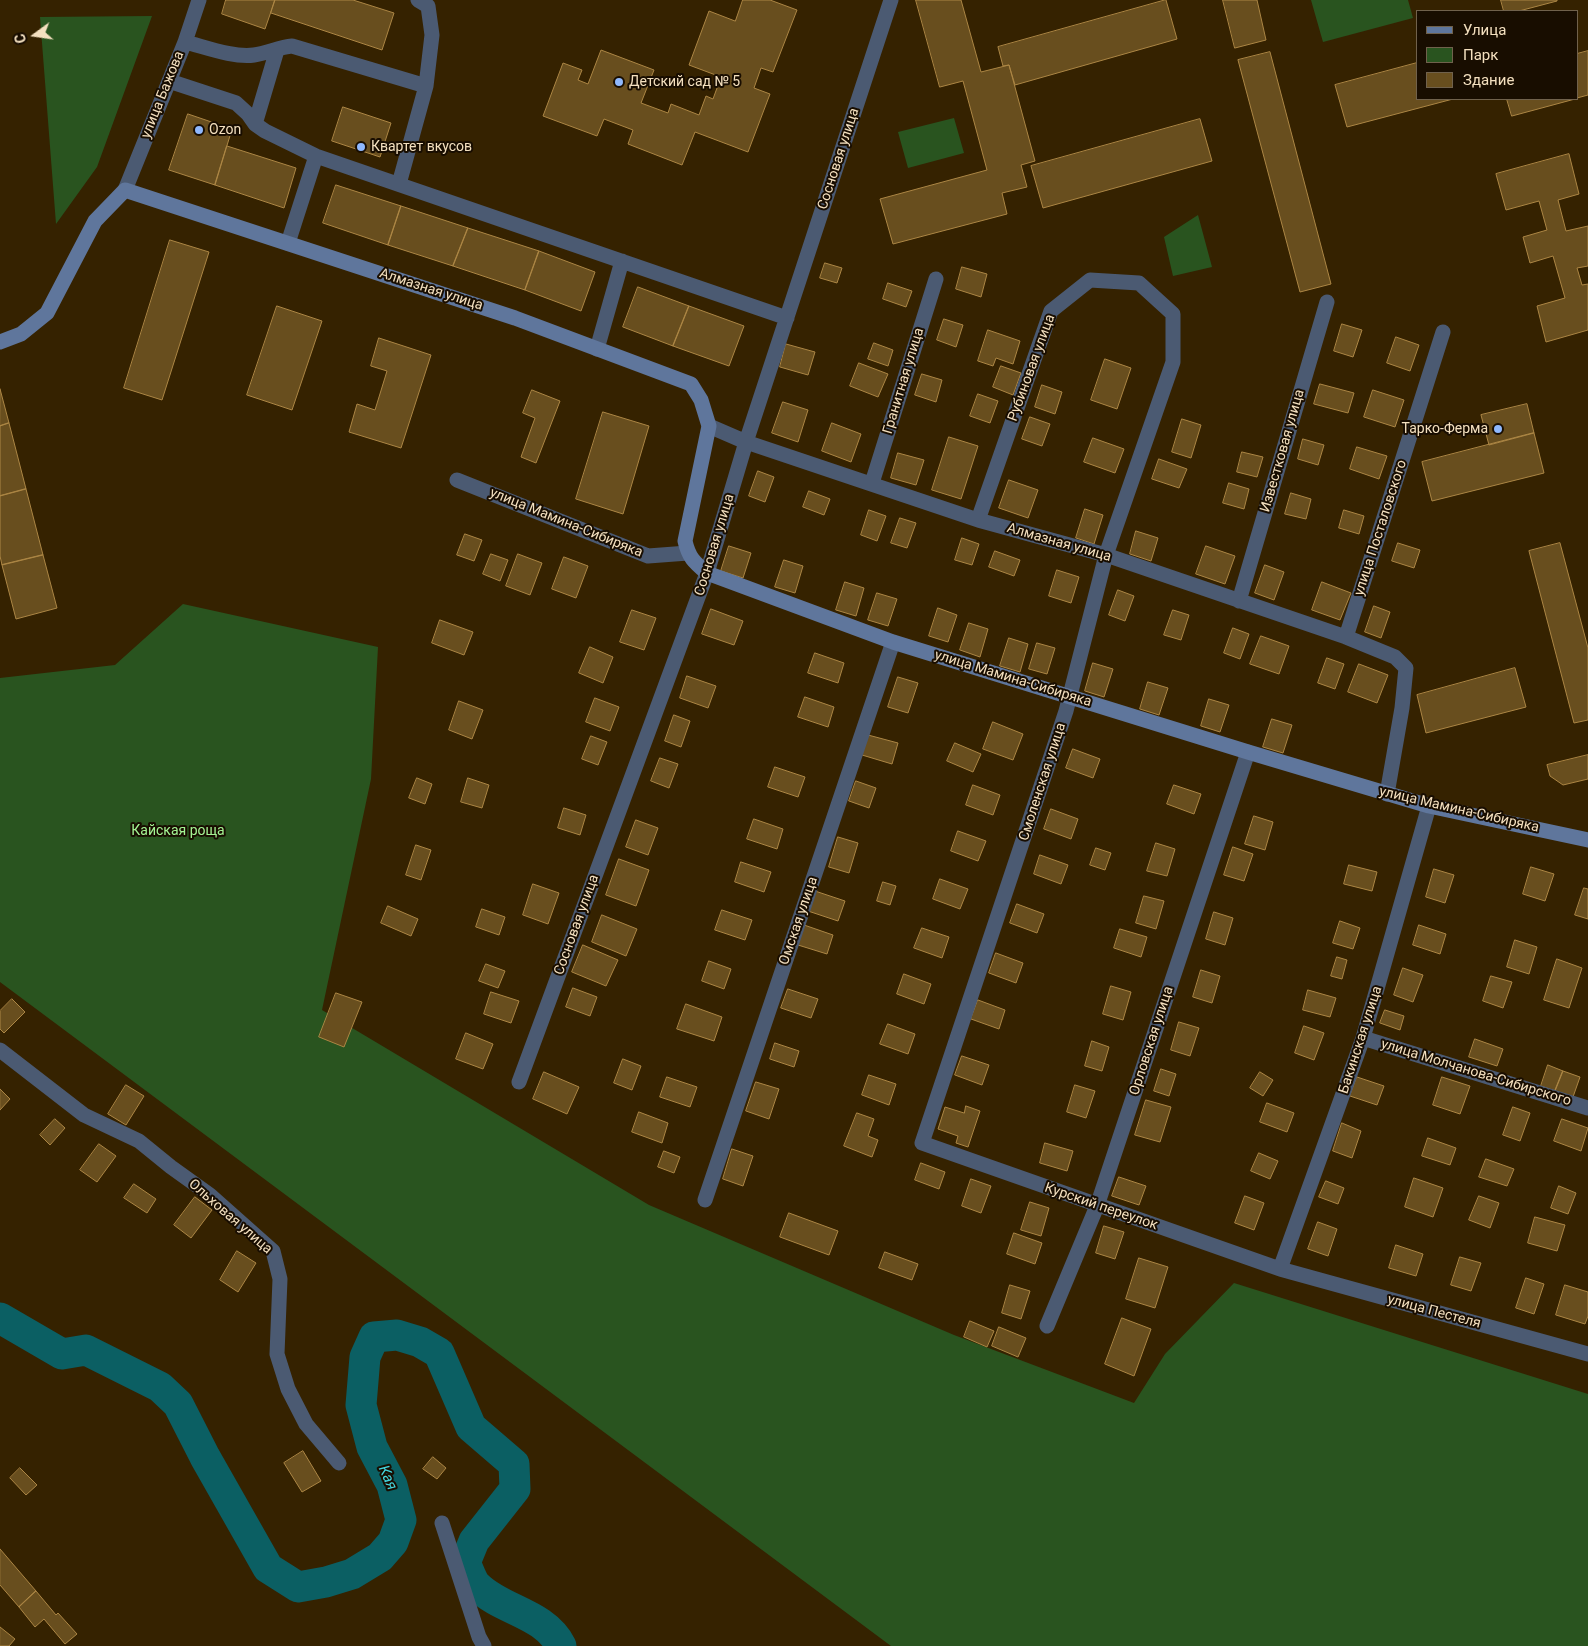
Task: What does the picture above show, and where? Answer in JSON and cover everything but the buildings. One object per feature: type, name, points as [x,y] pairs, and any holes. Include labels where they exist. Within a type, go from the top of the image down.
[{"type":"street","name":"улица Бажова","points":[[125,190],[185,42],[199,0]]},
{"type":"street","points":[[399,184],[426,86],[432,35],[428,6],[418,0]]},
{"type":"street","name":"Сосновая улица","points":[[519,1082],[707,573],[746,442],[891,0]]},
{"type":"street","points":[[185,42],[227,52],[252,55],[277,50],[284,46],[292,46],[426,86]]},
{"type":"street","points":[[255,124],[277,50]]},
{"type":"street","points":[[169,81],[236,103],[248,114],[255,124],[265,131],[316,156],[787,318]]},
{"type":"street","points":[[288,243],[316,156]]},
{"type":"street","points":[[0,342],[21,334],[47,313],[95,221],[125,190]]},
{"type":"street","name":"Алмазная улица","points":[[125,190],[516,318],[691,384],[701,400],[709,426],[685,541],[688,553]]},
{"type":"street","points":[[597,349],[622,261]]},
{"type":"street","name":"Гранитная улица","points":[[872,483],[936,279]]},
{"type":"street","name":"Рубиновая улица","points":[[978,520],[1050,311],[1090,280],[1139,282],[1173,314],[1173,362]]},
{"type":"street","name":"Известковая улица","points":[[1239,601],[1327,302]]},
{"type":"street","name":"улица Посталовского","points":[[1346,637],[1443,332]]},
{"type":"street","name":"Смоленская улица","points":[[922,1143],[1071,696],[1106,555],[1173,362]]},
{"type":"street","name":"Алмазная улица","points":[[709,426],[746,442],[978,520],[1106,555],[1346,637],[1395,657],[1406,668],[1402,708],[1387,794]]},
{"type":"street","name":"улица Мамина-Сибиряка","points":[[457,480],[648,556],[688,553],[693,562],[707,573],[892,642],[1429,806],[1588,840]]},
{"type":"street","name":"Омская улица","points":[[705,1200],[892,642]]},
{"type":"street","name":"Орловская улица","points":[[1047,1326],[1097,1206],[1248,752]]},
{"type":"street","name":"Бакинская улица","points":[[1280,1270],[1363,1038],[1429,806]]},
{"type":"street","name":"улица Молчанова-Сибирского","points":[[1363,1038],[1588,1108]]},
{"type":"street","name":"Ольховая улица","points":[[0,1050],[84,1114],[139,1141],[210,1195],[273,1251],[280,1279],[277,1354],[288,1390],[306,1424],[339,1463]]},
{"type":"street","name":"Курский переулок","points":[[922,1143],[1280,1270]]},
{"type":"street","name":"улица Пестеля","points":[[1280,1270],[1588,1354]]},
{"type":"street","points":[[442,1523],[479,1637],[484,1646]]},
{"type":"green space","points":[[1311,0],[1408,0],[1413,18],[1323,42]]},
{"type":"green space","points":[[152,16],[97,167],[56,224],[40,17]]},
{"type":"green space","points":[[954,118],[964,153],[908,168],[898,132]]},
{"type":"green space","points":[[1198,215],[1212,267],[1173,276],[1164,237]]},
{"type":"green space","name":"Кайская роща","points":[[183,604],[378,647],[371,779],[322,1010],[649,1205],[954,1335],[1134,1403],[1165,1354],[1234,1283],[1588,1394],[1588,1646],[891,1646],[0,982],[0,678],[115,665]]},
{"type":"waterway","name":"Кая","points":[[0,1318],[62,1354],[86,1350],[160,1387],[178,1404],[205,1457],[268,1568],[298,1587],[326,1582],[352,1574],[380,1557],[393,1542],[401,1520],[392,1485],[372,1447],[361,1405],[365,1357],[374,1337],[397,1335],[420,1342],[439,1353],[471,1427],[514,1464],[515,1489],[474,1541],[465,1563],[478,1587],[499,1602],[544,1626],[554,1635],[561,1646]]},
{"type":"place","name":"Детский сад № 5","points":[[619,82]]},
{"type":"place","name":"Ozon","points":[[199,130]]},
{"type":"place","name":"Квартет вкусов","points":[[361,147]]},
{"type":"place","name":"Тарко-Ферма","points":[[1498,429]]}]
